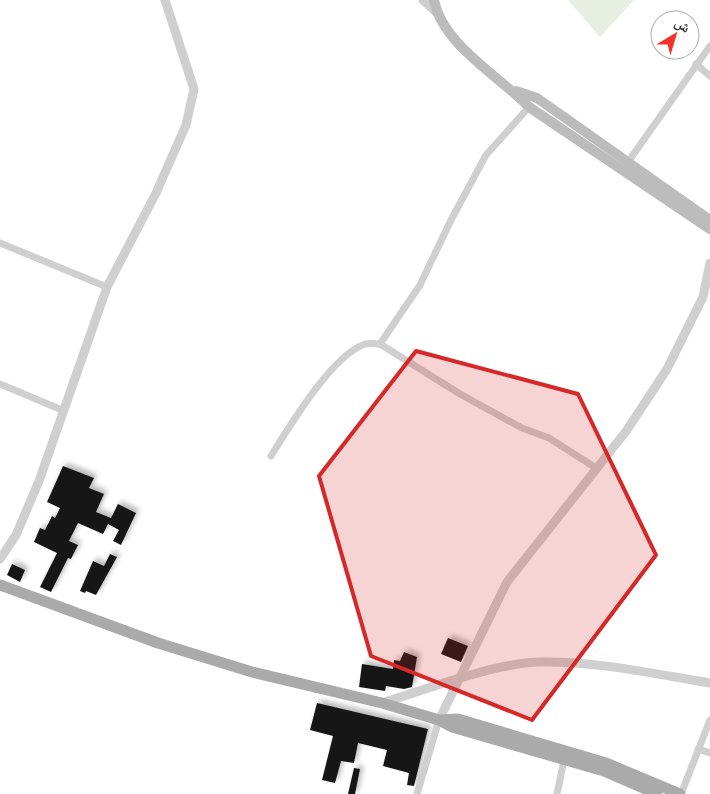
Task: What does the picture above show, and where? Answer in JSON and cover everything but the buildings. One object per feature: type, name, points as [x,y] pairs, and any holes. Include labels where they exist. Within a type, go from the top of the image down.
[{"type":"main road","points":[[434,0],[436,12],[463,50],[513,90],[529,106],[710,229]]},
{"type":"main road","points":[[513,90],[536,98],[710,220]]},
{"type":"main road","points":[[0,585],[158,643],[252,672],[382,703],[439,720],[452,727],[604,771],[657,794]]},
{"type":"main road","points":[[439,720],[458,719],[606,763],[681,794]]},
{"type":"street","points":[[0,559],[16,535],[39,481],[62,410],[107,287],[156,193],[186,125],[194,89],[165,0]]},
{"type":"street","points":[[423,0],[436,12]]},
{"type":"street","points":[[628,162],[710,46]]},
{"type":"street","points":[[696,64],[710,76]]},
{"type":"street","points":[[380,344],[420,285],[451,220],[486,155],[529,106]]},
{"type":"street","points":[[0,243],[107,287]]},
{"type":"street","points":[[417,794],[439,720],[461,679],[489,614],[507,582],[627,430],[667,368],[703,297],[710,263]]},
{"type":"street","points":[[271,456],[300,408],[340,362],[365,344],[380,344],[460,394],[522,428],[550,438],[596,468]]},
{"type":"street","points":[[0,384],[62,410]]},
{"type":"street","points":[[382,703],[461,679],[539,662],[598,666],[710,683]]},
{"type":"street","points":[[681,794],[710,720]]},
{"type":"street","points":[[698,750],[710,753]]},
{"type":"street","points":[[557,794],[564,760]]},
{"type":"highlighted area","points":[[416,351],[578,394],[656,555],[532,720],[371,656],[319,476]]},
{"type":"green space","points":[[568,0],[634,0],[600,37]]}]
